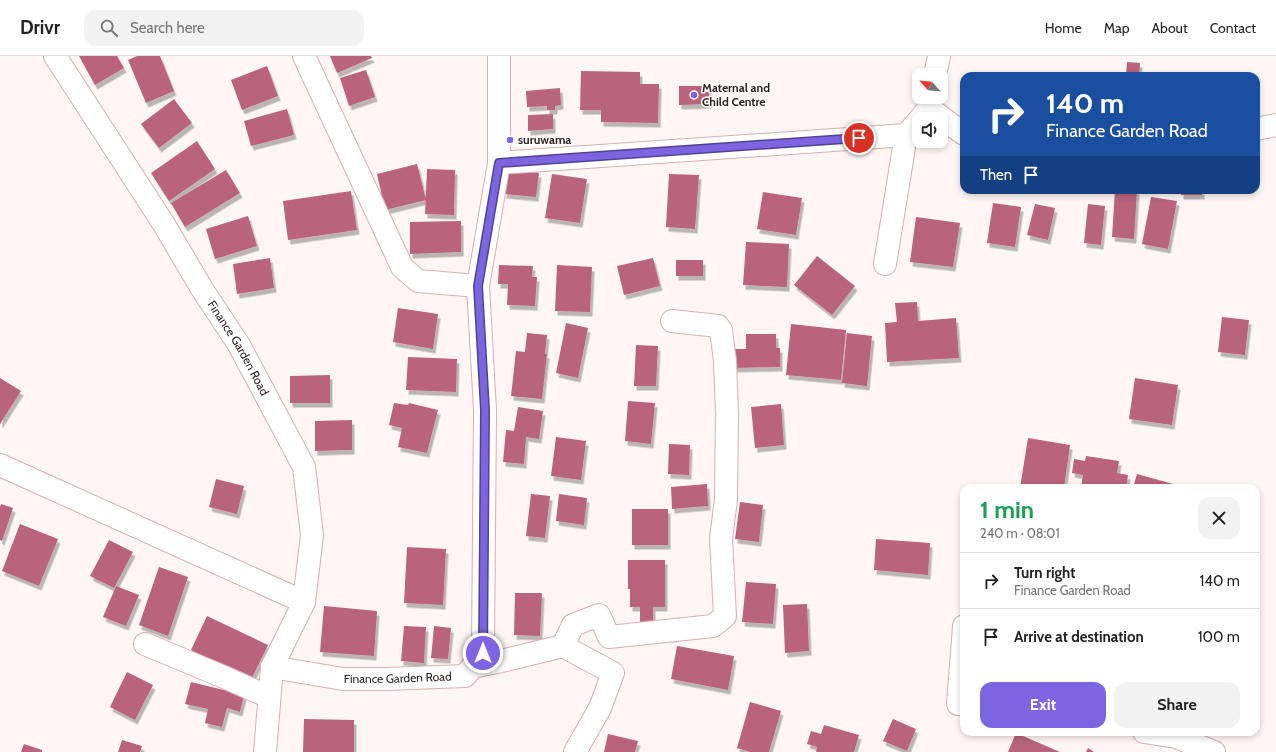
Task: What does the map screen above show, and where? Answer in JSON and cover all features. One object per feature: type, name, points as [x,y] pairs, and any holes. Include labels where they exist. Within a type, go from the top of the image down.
[{"type":"street","name":"Finance Garden Road","points":[[55,56],[165,226],[202,289],[239,345],[304,468],[312,535],[304,602],[272,667],[265,752]]},
{"type":"street","points":[[304,56],[402,267],[418,281],[478,286]]},
{"type":"street","name":"Finance Garden Road","points":[[272,667],[343,680],[465,676],[483,653],[485,410],[478,286],[499,163],[499,56]]},
{"type":"street","points":[[936,68],[939,56]]},
{"type":"street","points":[[499,163],[912,117]]},
{"type":"street","points":[[1260,128],[1276,125]]},
{"type":"street","points":[[948,127],[960,132]]},
{"type":"street","points":[[885,264],[913,148]]},
{"type":"street","points":[[563,646],[573,625],[599,615],[609,637],[713,626],[725,616],[721,539],[726,499],[727,414],[725,361],[721,330],[718,326],[672,321]]},
{"type":"street","points":[[0,465],[304,602]]},
{"type":"street","points":[[145,644],[224,677],[269,698]]},
{"type":"street","points":[[472,666],[497,662],[563,646],[613,673],[600,708],[575,752]]},
{"type":"street","points":[[960,678],[958,704],[960,704]]},
{"type":"street","points":[[1170,736],[1176,737],[1214,752]]},
{"type":"building","points":[[79,56],[117,56],[124,68],[95,85]]},
{"type":"building","points":[[137,56],[160,56],[174,91],[146,103],[128,60]]},
{"type":"building","points":[[330,56],[371,56],[372,58],[337,73]]},
{"type":"building","points":[[1127,62],[1140,63],[1139,72],[1126,72]]},
{"type":"building","points":[[267,66],[278,96],[242,110],[231,80]]},
{"type":"building","points":[[366,70],[375,97],[349,106],[340,78]]},
{"type":"building","points":[[581,71],[640,72],[640,84],[659,84],[658,123],[601,122],[601,110],[580,110]]},
{"type":"building","name":"Maternal and Child Centre","points":[[679,86],[709,86],[709,104],[679,105]]},
{"type":"building","points":[[560,88],[561,105],[555,106],[555,110],[547,110],[547,106],[527,107],[526,91]]},
{"type":"building","points":[[174,99],[192,123],[159,148],[141,124]]},
{"type":"building","points":[[287,109],[294,135],[251,146],[244,121]]},
{"type":"building","points":[[553,114],[553,129],[528,131],[528,115]]},
{"type":"building","points":[[197,141],[215,169],[169,201],[151,173]]},
{"type":"building","points":[[417,164],[426,200],[385,210],[377,174]]},
{"type":"building","points":[[427,169],[455,170],[454,215],[425,214]]},
{"type":"building","points":[[507,169],[539,173],[536,197],[504,194]]},
{"type":"building","points":[[226,170],[240,193],[185,227],[171,203]]},
{"type":"building","points":[[552,174],[587,179],[580,223],[545,218]]},
{"type":"building","points":[[669,174],[699,175],[695,229],[666,227]]},
{"type":"building","points":[[351,191],[357,230],[288,240],[283,201]]},
{"type":"building","points":[[763,192],[802,198],[796,235],[757,229]]},
{"type":"building","points":[[1115,194],[1137,194],[1134,239],[1112,237]]},
{"type":"building","points":[[1181,194],[1202,194],[1202,195]]},
{"type":"building","points":[[1151,197],[1177,201],[1168,249],[1142,244]]},
{"type":"building","points":[[993,203],[1021,207],[1015,247],[987,243]]},
{"type":"building","points":[[1035,204],[1055,208],[1048,240],[1027,235]]},
{"type":"building","points":[[1088,204],[1105,206],[1101,245],[1084,243]]},
{"type":"building","points":[[248,216],[257,246],[215,259],[206,229]]},
{"type":"building","points":[[916,217],[960,223],[953,267],[910,262]]},
{"type":"building","points":[[461,221],[461,252],[410,254],[410,222]]},
{"type":"building","points":[[746,242],[789,244],[787,287],[743,285]]},
{"type":"building","points":[[817,256],[855,286],[832,315],[794,285]]},
{"type":"building","points":[[270,258],[274,288],[237,294],[233,264]]},
{"type":"building","points":[[653,258],[660,286],[624,295],[617,266]]},
{"type":"building","points":[[676,260],[703,260],[703,276],[676,276]]},
{"type":"building","points":[[499,265],[533,266],[532,277],[537,277],[535,306],[507,305],[508,284],[498,284]]},
{"type":"building","points":[[557,265],[592,267],[590,312],[555,311]]},
{"type":"building","points":[[917,302],[918,321],[956,318],[959,358],[887,362],[885,323],[897,322],[895,303]]},
{"type":"building","points":[[398,308],[438,314],[433,349],[393,342]]},
{"type":"building","points":[[1222,317],[1249,320],[1245,355],[1218,352]]},
{"type":"building","points":[[566,323],[588,328],[578,378],[556,373]]},
{"type":"building","points":[[791,324],[846,330],[841,380],[786,375]]},
{"type":"building","points":[[527,333],[547,335],[545,354],[547,354],[542,399],[511,396],[516,351],[525,352]]},
{"type":"building","points":[[847,333],[872,336],[867,386],[842,383]]},
{"type":"building","points":[[746,334],[776,334],[776,348],[780,348],[780,367],[731,368],[731,349],[746,349]]},
{"type":"building","points":[[636,345],[658,346],[656,386],[634,386]]},
{"type":"building","points":[[408,357],[457,359],[456,392],[406,390]]},
{"type":"building","points":[[330,375],[330,403],[290,403],[290,376]]},
{"type":"building","points":[[0,378],[21,391],[0,424]]},
{"type":"building","points":[[1135,378],[1178,385],[1172,425],[1129,419]]},
{"type":"building","points":[[628,401],[655,403],[651,444],[625,441]]},
{"type":"building","points":[[394,403],[408,405],[409,403],[438,410],[427,453],[398,447],[402,428],[389,425]]},
{"type":"building","points":[[781,404],[784,445],[755,448],[751,407]]},
{"type":"building","points":[[518,407],[543,411],[539,439],[526,437],[524,464],[503,462],[506,430],[514,431]]},
{"type":"building","points":[[352,420],[352,450],[315,451],[315,421]]},
{"type":"building","points":[[556,437],[586,441],[581,480],[551,476]]},
{"type":"building","points":[[1028,438],[1070,445],[1065,484],[1021,484]]},
{"type":"building","points":[[669,444],[690,445],[689,475],[668,474]]},
{"type":"building","points":[[1086,456],[1119,461],[1117,473],[1128,475],[1127,484],[1082,484],[1083,475],[1072,473],[1074,459],[1085,461]]},
{"type":"building","points":[[1137,474],[1173,484],[1134,484]]},
{"type":"building","points":[[216,479],[244,486],[237,514],[209,507]]},
{"type":"building","points":[[707,484],[708,506],[672,509],[671,487]]},
{"type":"building","points":[[531,494],[550,496],[545,538],[526,536]]},
{"type":"building","points":[[559,494],[587,498],[584,525],[556,521]]},
{"type":"building","points":[[740,502],[763,505],[759,542],[735,539]]},
{"type":"building","points":[[1,504],[13,508],[2,541],[0,540]]},
{"type":"building","points":[[632,509],[668,509],[668,545],[632,545]]},
{"type":"building","points":[[20,524],[58,539],[39,586],[2,571]]},
{"type":"building","points":[[876,539],[930,543],[928,575],[874,570]]},
{"type":"building","points":[[109,540],[133,552],[114,588],[90,576]]},
{"type":"building","points":[[407,547],[446,549],[443,605],[404,603]]},
{"type":"building","points":[[628,560],[665,560],[665,607],[653,607],[653,622],[640,622],[640,607],[630,607],[630,589],[628,589]]},
{"type":"building","points":[[159,567],[188,577],[168,636],[139,625]]},
{"type":"building","points":[[746,582],[776,584],[773,624],[742,622]]},
{"type":"building","points":[[116,586],[139,595],[126,626],[103,617]]},
{"type":"building","points":[[515,593],[542,593],[540,636],[514,635]]},
{"type":"building","points":[[807,604],[809,651],[785,653],[783,605]]},
{"type":"building","points":[[324,606],[377,611],[374,656],[320,652]]},
{"type":"building","points":[[207,616],[268,645],[251,680],[191,650]]},
{"type":"building","points":[[404,626],[426,627],[424,663],[401,661]]},
{"type":"building","points":[[434,626],[451,628],[448,659],[431,658]]},
{"type":"building","points":[[677,646],[734,656],[728,690],[671,679]]},
{"type":"building","points":[[127,672],[153,685],[135,720],[110,707]]},
{"type":"building","points":[[191,682],[244,695],[240,712],[227,708],[222,727],[205,723],[208,709],[185,704]]},
{"type":"building","points":[[750,702],[781,711],[769,752],[750,752],[737,748]]},
{"type":"building","points":[[304,719],[354,720],[354,752],[303,752]]},
{"type":"building","points":[[893,719],[916,729],[907,751],[883,741]]},
{"type":"building","points":[[824,725],[859,735],[854,752],[816,752],[817,747],[807,744],[811,731],[821,734]]},
{"type":"building","points":[[608,734],[638,741],[635,752],[604,752]]},
{"type":"building","points":[[1015,736],[1023,736],[1060,752],[1008,752]]},
{"type":"building","points":[[122,740],[142,746],[140,752],[118,752]]},
{"type":"building","points":[[24,744],[42,750],[42,752],[21,752]]},
{"type":"building","points":[[1088,748],[1094,752],[1086,752]]},
{"type":"place","name":"Maternal and Child Centre","points":[[694,95]]},
{"type":"place","name":"suruwama","points":[[510,140]]},
{"type":"route","points":[[483,653],[485,410],[481,317],[478,286],[499,163],[859,138]]}]
